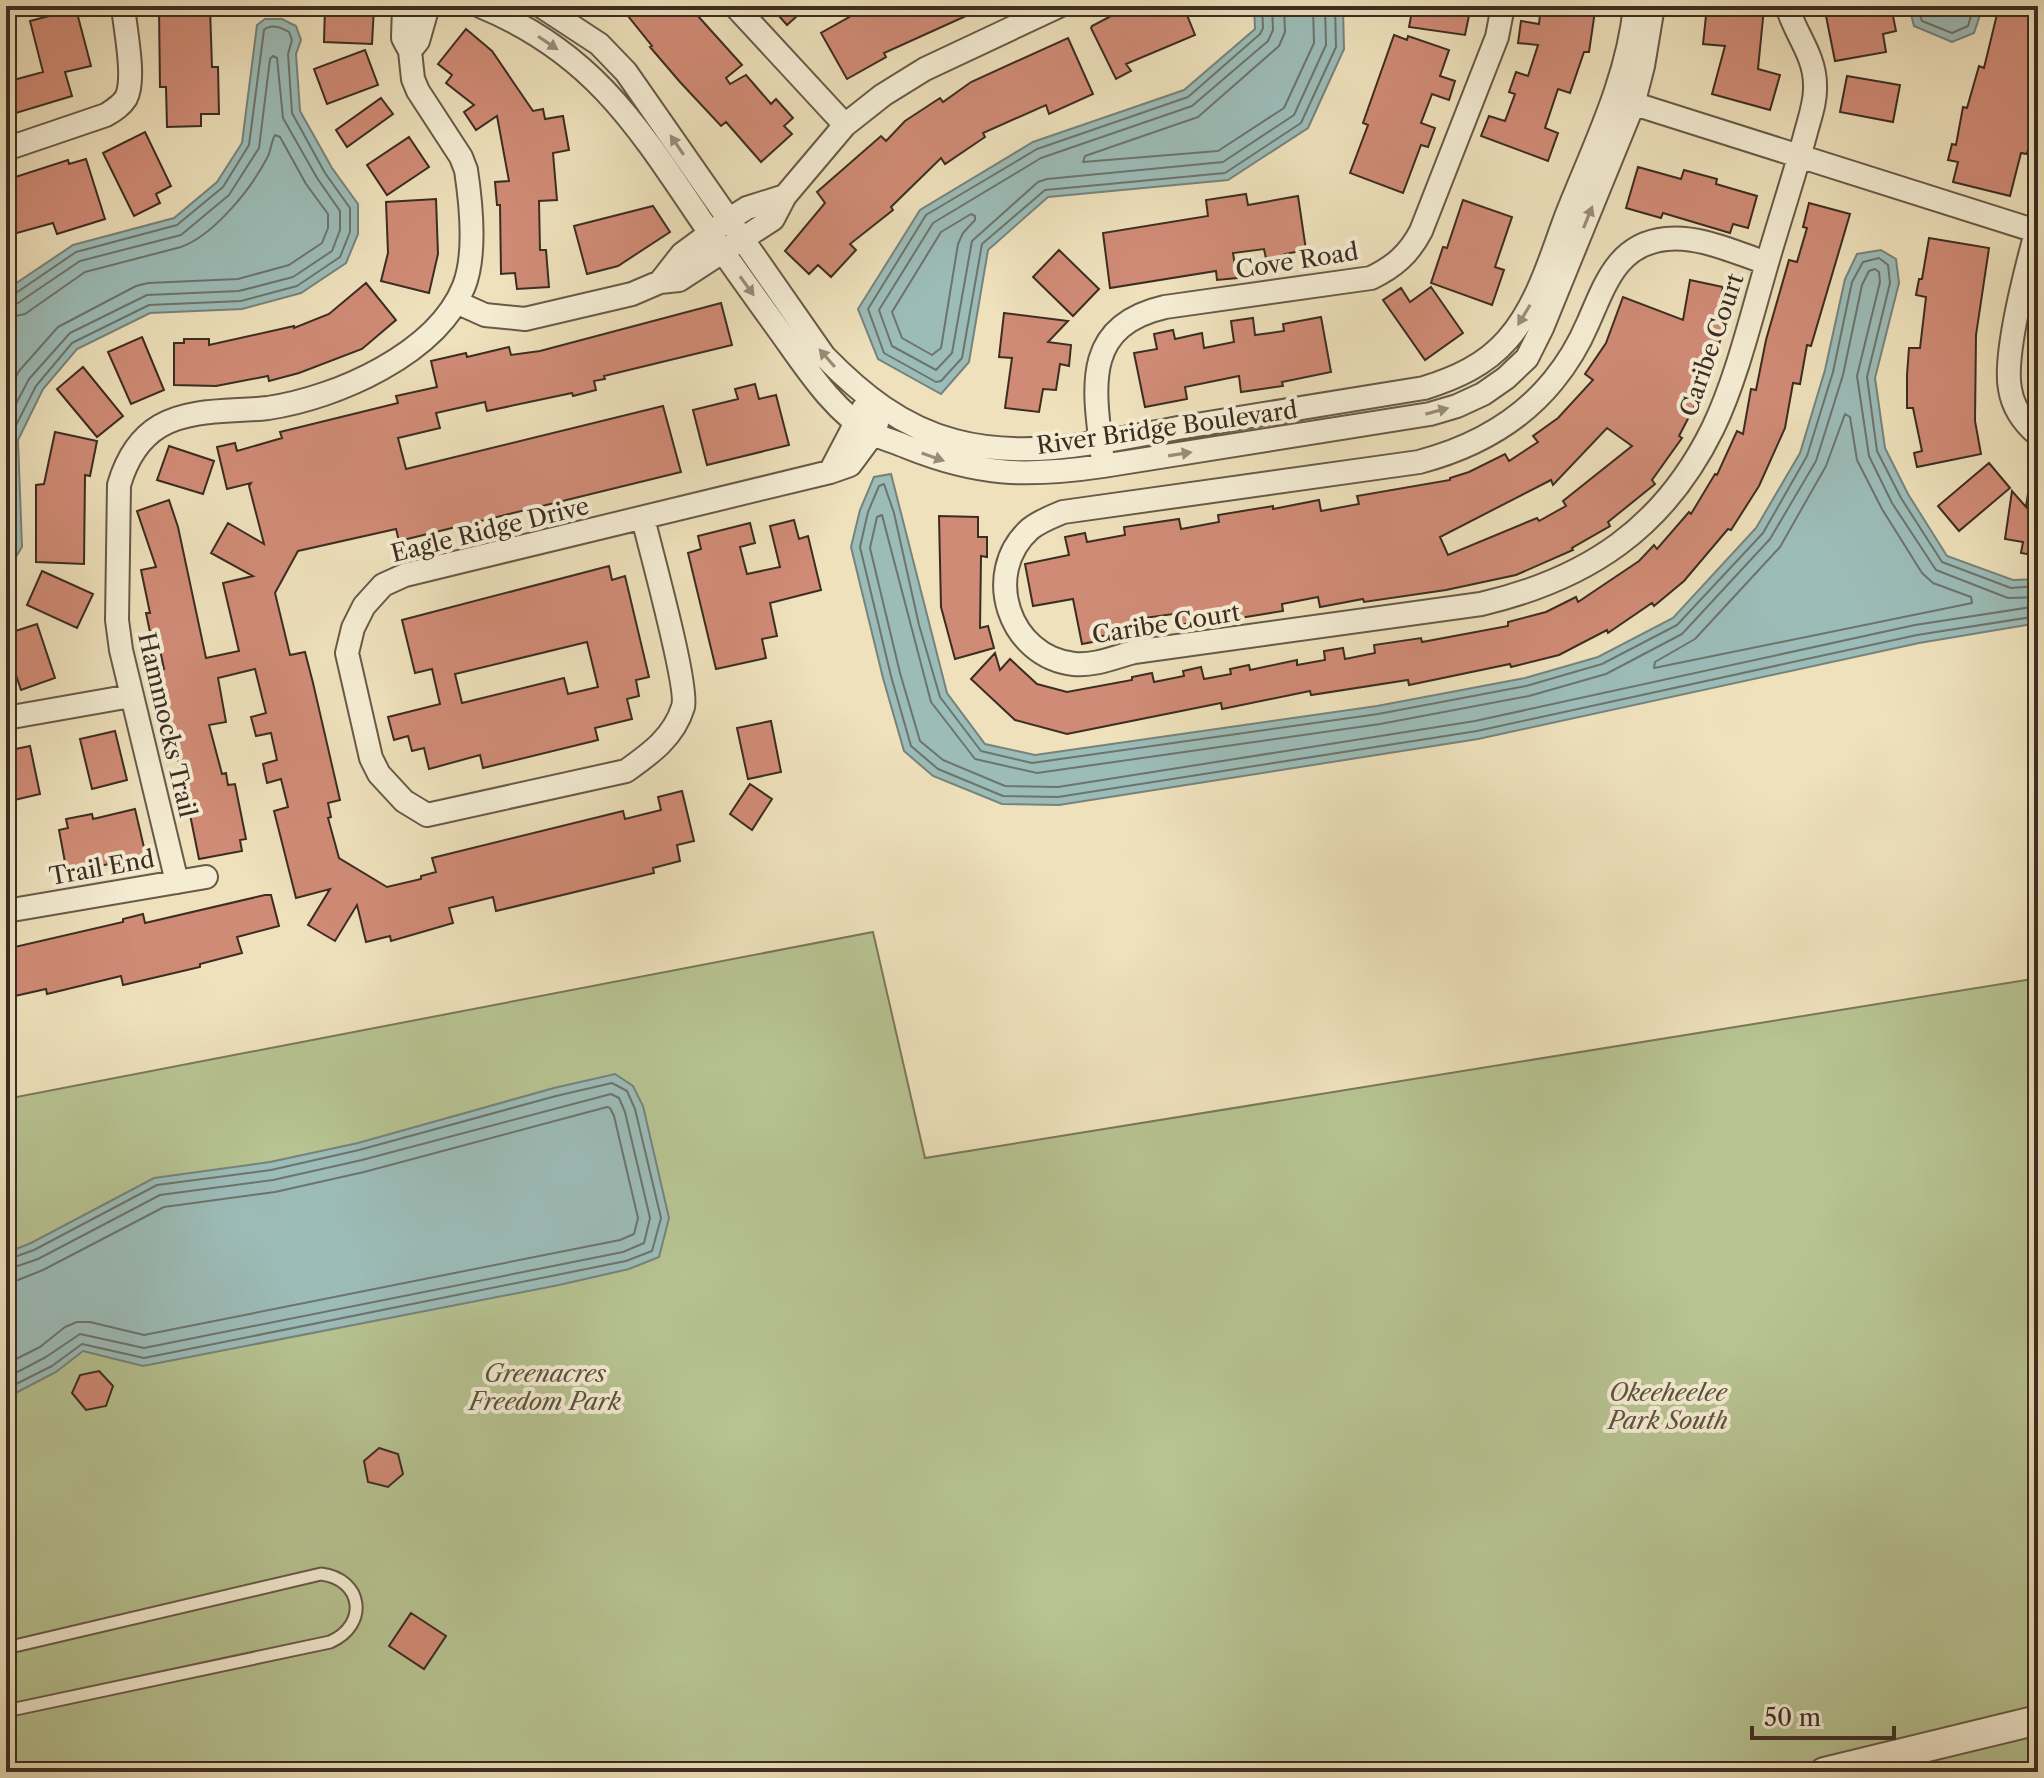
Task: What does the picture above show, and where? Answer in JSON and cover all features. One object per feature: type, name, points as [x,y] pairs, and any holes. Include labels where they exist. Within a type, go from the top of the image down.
[{"type":"street","points":[[109,6],[114,29],[126,38]]},
{"type":"street","points":[[6,149],[106,115],[118,108],[127,97],[130,83],[123,6]]},
{"type":"street","name":"Hammocks Trail","points":[[177,882],[131,696],[117,620],[118,500],[123,471],[137,446],[159,426],[186,416],[295,403],[359,380],[413,346],[445,318],[456,302],[470,259],[466,170],[454,145],[418,91],[410,65],[410,51],[403,38],[404,6]]},
{"type":"street","points":[[410,51],[418,41],[428,6]]},
{"type":"street","name":"River Bridge Boulevard","points":[[480,6],[539,37],[565,54],[600,84],[641,130],[824,356],[875,403],[929,432],[956,441],[992,448],[1032,449],[1100,442],[1424,388],[1469,370],[1507,340],[1533,300],[1643,66],[1653,6]]},
{"type":"street","name":"River Bridge Boulevard","points":[[541,6],[599,44],[626,72],[806,368],[865,428],[930,456],[982,469],[1024,474],[1052,474],[1430,414],[1483,394],[1506,378],[1527,358],[1555,297],[1624,101],[1635,6]]},
{"type":"street","points":[[735,6],[845,125]]},
{"type":"street","points":[[456,302],[485,315],[525,319],[632,294],[660,282],[682,254],[726,236],[747,208],[785,196],[845,125],[883,95],[925,69],[1059,6]]},
{"type":"street","name":"Cove Road","points":[[1103,466],[1095,398],[1096,370],[1107,344],[1126,323],[1138,315],[1165,307],[1371,278],[1406,255],[1421,231],[1443,176],[1497,37],[1503,6]]},
{"type":"street","name":"Caribe Court","points":[[1767,263],[1683,239],[1656,241],[1638,247],[1608,275],[1587,326],[1554,381],[1507,424],[1480,441],[1450,454],[1419,462],[1063,512],[1042,521],[1021,539],[1008,564],[1005,591],[1011,618],[1027,641],[1049,656],[1076,664],[1089,664],[1134,652],[1481,604],[1522,595],[1561,580],[1597,560],[1652,516],[1695,462],[1715,425],[1729,387],[1767,263],[1799,158],[1814,101],[1814,71],[1810,56],[1787,6]]},
{"type":"street","points":[[1624,101],[1799,158],[2037,228],[2021,298],[2008,378],[2014,405],[2038,435]]},
{"type":"street","name":"Eagle Ridge Drive","points":[[643,518],[676,655],[684,705],[669,736],[626,771],[427,815],[404,801],[379,774],[371,758],[347,653],[353,628],[364,606],[383,585],[405,575],[830,472],[865,428],[875,403]]},
{"type":"street","points":[[6,718],[131,696]]},
{"type":"street","name":"Trail End","points":[[6,911],[206,877]]},
{"type":"street","points":[[1824,1772],[2038,1720]]},
{"type":"lane","points":[[6,1648],[321,1574],[342,1580],[355,1598],[356,1609],[349,1630],[330,1642],[6,1711]]},
{"type":"green space","points":[[873,932],[925,1158],[2038,978],[2038,1772],[6,1772],[6,1099]]},
{"type":"water","points":[[1254,6],[1343,6],[1344,49],[1308,128],[1228,180],[1048,197],[988,250],[969,362],[941,394],[878,359],[858,309],[920,210],[1033,142],[1184,90],[1255,29]]},
{"type":"water","points":[[1909,6],[1983,6],[1974,33],[1952,42],[1914,26]]},
{"type":"water","points":[[265,19],[282,19],[296,26],[301,40],[296,54],[300,111],[332,168],[358,204],[358,234],[346,263],[301,293],[242,309],[150,313],[77,349],[43,389],[18,440],[22,547],[6,573],[6,290],[73,245],[174,218],[217,182],[242,143],[257,25]]},
{"type":"water","points":[[1881,250],[1896,259],[1899,283],[1875,378],[1885,448],[1908,494],[1947,556],[2013,580],[2038,579],[2038,623],[1919,643],[1478,739],[1059,805],[1002,804],[933,776],[904,751],[851,547],[860,510],[874,477],[891,474],[947,693],[985,744],[1035,755],[1377,706],[1525,678],[1598,657],[1673,618],[1756,528],[1800,453],[1825,370],[1845,279],[1857,254]]},
{"type":"water","points":[[615,1074],[633,1086],[643,1106],[669,1218],[659,1257],[629,1269],[559,1285],[143,1366],[83,1351],[56,1372],[6,1398],[6,1253],[154,1178],[270,1162],[358,1143]]},
{"type":"building","points":[[325,6],[374,7],[372,44],[324,42]]},
{"type":"building","points":[[620,6],[689,6],[742,65],[726,78],[730,84],[746,75],[771,104],[776,99],[793,118],[784,126],[792,134],[761,162],[726,122],[721,126],[680,82]]},
{"type":"building","points":[[770,6],[808,6],[787,25]]},
{"type":"building","points":[[869,6],[988,6],[884,53],[886,57],[847,79],[821,33]]},
{"type":"building","points":[[1130,6],[1166,6],[1170,16],[1185,10],[1195,35],[1126,64],[1131,71],[1116,79],[1091,28]]},
{"type":"building","points":[[1413,6],[1471,6],[1465,35],[1409,27]]},
{"type":"building","points":[[1541,6],[1595,11],[1589,52],[1584,52],[1570,93],[1558,89],[1545,128],[1558,133],[1548,161],[1481,136],[1489,116],[1505,121],[1515,94],[1509,92],[1516,72],[1528,76],[1538,45],[1518,43],[1521,21],[1539,24]]},
{"type":"building","points":[[1707,6],[1764,8],[1758,69],[1780,75],[1770,110],[1712,94],[1725,46],[1703,44]]},
{"type":"building","points":[[1891,6],[1896,31],[1883,34],[1886,52],[1835,61],[1826,16]]},
{"type":"building","points":[[1999,6],[2038,6],[2038,107],[2027,154],[2021,153],[2010,196],[1953,182],[1958,162],[1948,160],[1952,144],[1956,145],[1963,107],[1967,108],[1979,66],[1984,68]]},
{"type":"building","points":[[210,8],[212,67],[218,67],[219,114],[201,114],[201,126],[167,127],[166,87],[160,87],[159,9]]},
{"type":"building","points":[[76,9],[91,66],[65,72],[72,96],[6,116],[6,82],[43,72],[30,21]]},
{"type":"building","points":[[466,29],[492,51],[533,111],[543,109],[545,119],[563,116],[569,150],[553,153],[557,200],[539,201],[540,250],[546,250],[549,287],[517,289],[515,273],[501,274],[500,205],[497,205],[495,182],[509,181],[497,116],[476,130],[464,112],[474,105],[446,83],[452,75],[438,64]]},
{"type":"building","points":[[1394,35],[1407,40],[1408,36],[1449,50],[1440,76],[1455,81],[1449,100],[1432,94],[1421,123],[1435,128],[1428,147],[1421,145],[1403,193],[1350,173],[1368,125],[1363,123]]},
{"type":"building","points":[[1068,38],[1093,94],[1049,114],[1046,105],[983,133],[985,137],[945,164],[941,158],[891,207],[893,210],[850,244],[856,250],[831,277],[818,265],[809,274],[785,251],[825,203],[817,192],[881,136],[886,141],[905,121],[940,98],[943,102],[971,82]]},
{"type":"building","points":[[365,50],[378,85],[327,104],[314,69]]},
{"type":"building","points":[[1847,76],[1900,85],[1893,122],[1840,112]]},
{"type":"building","points":[[381,98],[393,114],[347,147],[336,130]]},
{"type":"building","points":[[145,132],[171,186],[156,194],[160,203],[134,216],[103,153]]},
{"type":"building","points":[[409,137],[429,167],[387,195],[367,165]]},
{"type":"building","points":[[86,159],[105,219],[57,234],[53,223],[6,236],[6,180],[68,160],[69,164]]},
{"type":"building","points":[[1638,167],[1681,179],[1684,170],[1717,179],[1716,184],[1757,196],[1748,228],[1733,224],[1730,233],[1663,213],[1661,218],[1626,208]]},
{"type":"building","points":[[1246,194],[1248,205],[1298,196],[1306,250],[1285,254],[1288,269],[1269,273],[1264,249],[1233,253],[1237,278],[1217,280],[1216,271],[1110,288],[1103,233],[1208,216],[1206,200]]},
{"type":"building","points":[[436,199],[438,254],[429,293],[381,281],[388,253],[386,202]]},
{"type":"building","points":[[1463,200],[1512,217],[1495,267],[1504,270],[1492,305],[1431,283]]},
{"type":"building","points":[[1809,203],[1850,214],[1811,346],[1807,345],[1800,384],[1793,383],[1785,428],[1759,486],[1731,530],[1728,529],[1684,581],[1654,606],[1652,603],[1608,633],[1607,630],[1559,655],[1511,667],[1510,664],[1409,685],[1408,680],[1311,695],[1310,691],[1222,709],[1221,703],[1067,734],[1015,720],[971,679],[995,653],[1000,670],[1010,659],[1037,684],[1067,692],[1132,680],[1132,677],[1152,673],[1154,682],[1184,676],[1183,671],[1201,667],[1204,679],[1231,674],[1230,669],[1249,665],[1250,670],[1297,660],[1297,665],[1325,660],[1324,651],[1343,648],[1345,659],[1375,653],[1374,645],[1421,638],[1422,642],[1508,626],[1508,622],[1546,612],[1576,597],[1578,602],[1639,561],[1654,545],[1657,549],[1689,512],[1691,514],[1717,475],[1737,431],[1743,434],[1751,389],[1756,390],[1766,340],[1789,260],[1797,262],[1807,228],[1803,227]]},
{"type":"building","points":[[653,206],[670,232],[618,266],[587,274],[574,226]]},
{"type":"building","points":[[1929,238],[1989,248],[1976,335],[1975,421],[1981,454],[1917,467],[1914,453],[1922,451],[1913,408],[1907,408],[1907,375],[1909,348],[1920,348],[1926,297],[1916,295]]},
{"type":"building","points":[[1059,250],[1099,289],[1073,316],[1033,277]]},
{"type":"building","points":[[1690,280],[1723,287],[1719,304],[1729,306],[1715,360],[1705,358],[1700,386],[1704,388],[1679,436],[1682,438],[1652,480],[1655,484],[1608,522],[1610,526],[1573,550],[1516,575],[1446,590],[1320,607],[1318,597],[1282,604],[1283,611],[1221,621],[1220,617],[1175,626],[1173,614],[1144,618],[1146,630],[1102,636],[1103,640],[1082,644],[1073,599],[1033,606],[1025,564],[1069,555],[1065,537],[1085,533],[1087,542],[1125,535],[1124,527],[1179,519],[1181,529],[1219,522],[1218,515],[1319,500],[1321,511],[1359,504],[1357,496],[1450,480],[1505,454],[1509,461],[1538,442],[1533,436],[1558,418],[1593,380],[1585,374],[1606,343],[1623,297],[1683,320]],"holes":[[[1607,428],[1632,446],[1563,501],[1566,506],[1539,521],[1537,518],[1448,555],[1440,537],[1551,480],[1553,485]]]},
{"type":"building","points":[[366,283],[396,320],[362,349],[269,381],[268,376],[216,386],[174,385],[174,343],[184,343],[184,339],[209,339],[209,345],[294,328],[329,314]]},
{"type":"building","points":[[1431,287],[1463,333],[1425,360],[1383,300],[1401,288],[1410,302]]},
{"type":"building","points":[[721,303],[732,345],[604,376],[605,379],[594,381],[596,390],[573,396],[572,393],[487,411],[485,402],[436,413],[440,428],[398,438],[406,469],[663,406],[681,472],[399,541],[396,529],[298,551],[275,593],[290,655],[305,652],[313,683],[340,800],[328,803],[331,817],[328,818],[339,858],[387,887],[436,872],[432,858],[623,811],[625,819],[661,810],[658,797],[682,791],[694,841],[677,845],[680,861],[653,868],[654,873],[496,911],[493,897],[449,908],[453,923],[391,941],[390,936],[366,942],[357,905],[335,941],[308,925],[330,889],[296,898],[274,811],[288,807],[281,779],[267,783],[263,764],[277,760],[271,733],[256,736],[251,717],[266,713],[255,669],[218,678],[226,722],[209,725],[222,774],[226,773],[228,785],[235,784],[246,839],[240,840],[242,851],[199,859],[182,775],[168,733],[154,671],[164,669],[156,631],[150,632],[146,613],[150,613],[141,570],[156,567],[137,511],[169,500],[178,527],[206,658],[239,651],[223,583],[253,576],[211,553],[228,523],[264,544],[249,486],[251,483],[227,489],[217,447],[235,443],[237,451],[282,438],[280,432],[398,403],[396,396],[437,387],[431,361],[466,353],[467,357],[509,347],[511,355],[540,351]]},
{"type":"building","points":[[1004,313],[1068,321],[1048,342],[1071,345],[1069,366],[1060,364],[1056,390],[1043,389],[1039,412],[1005,408],[1012,358],[999,357]]},
{"type":"building","points":[[1321,317],[1331,372],[1282,382],[1283,386],[1241,392],[1239,376],[1185,387],[1187,399],[1145,407],[1134,353],[1157,349],[1154,334],[1173,330],[1175,339],[1202,333],[1204,348],[1234,342],[1231,321],[1253,318],[1255,335],[1284,331],[1283,324]]},
{"type":"building","points":[[142,337],[164,390],[131,404],[108,352]]},
{"type":"building","points":[[83,367],[123,416],[97,437],[57,389]]},
{"type":"building","points":[[755,384],[759,399],[776,395],[789,445],[707,465],[693,410],[738,399],[735,389]]},
{"type":"building","points":[[55,432],[97,441],[90,476],[85,475],[84,564],[36,562],[36,485],[44,484]]},
{"type":"building","points":[[169,446],[214,461],[203,494],[157,480]]},
{"type":"building","points":[[1989,463],[2010,488],[1959,531],[1938,506]]},
{"type":"building","points":[[2030,481],[2038,482],[2038,556],[2021,553],[2023,542],[2005,539],[2012,491],[2026,507]]},
{"type":"building","points":[[939,516],[978,517],[978,537],[987,537],[987,557],[981,556],[980,628],[988,626],[994,648],[955,659],[941,607]]},
{"type":"building","points":[[794,520],[799,539],[808,536],[821,590],[770,603],[777,636],[762,639],[766,658],[716,669],[688,553],[701,549],[698,536],[750,523],[755,543],[740,547],[747,574],[780,567],[770,526]]},
{"type":"building","points":[[609,566],[612,580],[625,576],[649,677],[636,680],[639,696],[627,699],[632,719],[595,728],[598,740],[483,768],[480,755],[429,769],[424,748],[412,751],[408,736],[394,740],[388,717],[440,704],[432,669],[415,673],[402,620]],"holes":[[[587,642],[598,687],[568,694],[564,678],[462,703],[455,674]]]},
{"type":"building","points":[[42,571],[93,594],[77,628],[27,605]]},
{"type":"building","points":[[37,624],[55,678],[21,690],[6,646],[6,634]]},
{"type":"building","points":[[771,721],[781,772],[748,779],[737,728]]},
{"type":"building","points":[[115,731],[127,780],[92,789],[80,739]]},
{"type":"building","points":[[30,746],[40,794],[6,802],[6,768],[10,767],[6,751]]},
{"type":"building","points":[[750,784],[772,799],[752,830],[730,814]]},
{"type":"building","points":[[135,809],[146,856],[67,873],[59,830],[68,828],[66,819],[92,814],[93,819]]},
{"type":"building","points":[[271,895],[279,926],[237,937],[242,953],[200,964],[200,967],[123,985],[121,976],[47,994],[46,989],[6,998],[6,949],[123,922],[123,919],[143,914],[145,923]]},
{"type":"building","points":[[99,1371],[113,1386],[106,1406],[86,1410],[72,1393],[80,1375]]},
{"type":"building","points":[[379,1448],[398,1454],[403,1474],[388,1487],[368,1482],[364,1461]]},
{"type":"building","points":[[411,1613],[446,1636],[424,1669],[389,1646]]},
{"type":"park label","name":"Greenacres Freedom Park","points":[[545,1388]]},
{"type":"park label","name":"Okeeheelee Park South","points":[[1668,1407]]}]
